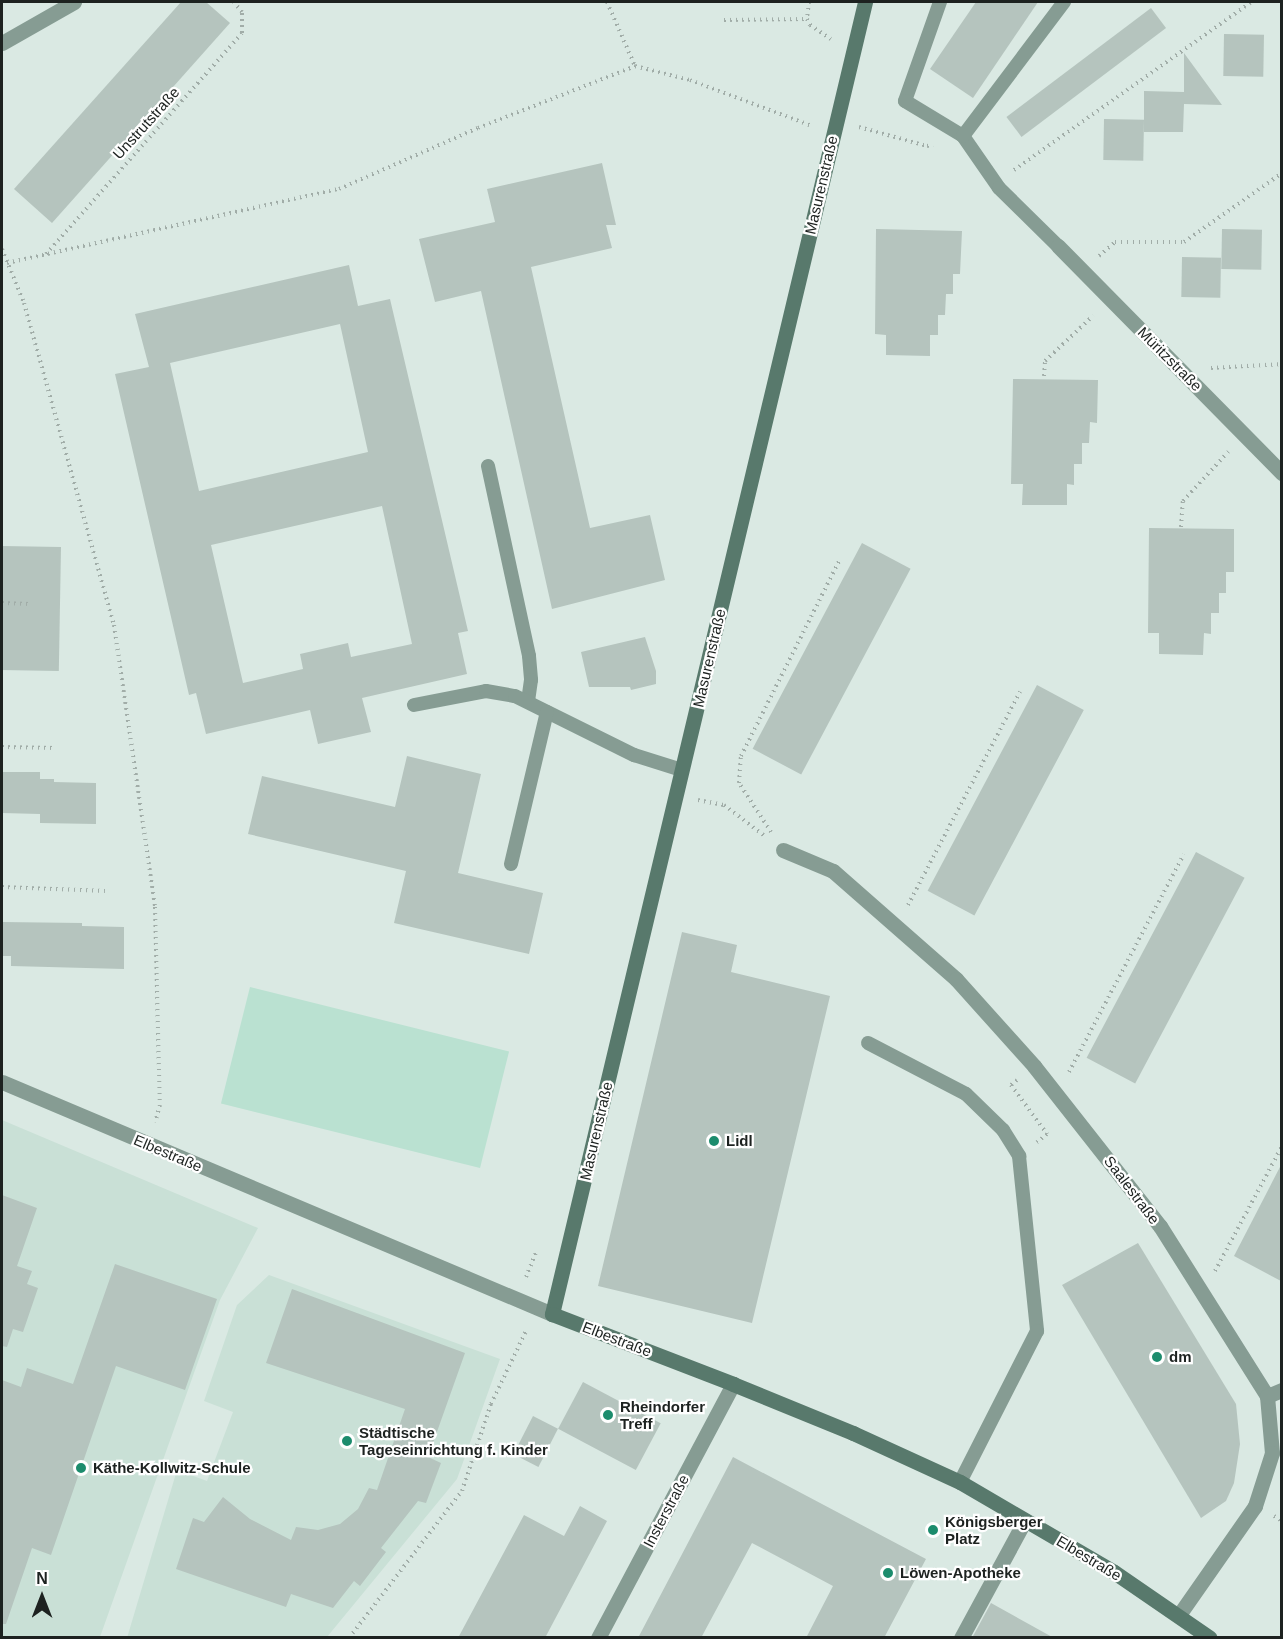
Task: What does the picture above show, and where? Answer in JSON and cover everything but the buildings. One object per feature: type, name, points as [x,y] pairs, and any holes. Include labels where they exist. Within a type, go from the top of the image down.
[{"type":"main road","name":"Masurenstraße","points":[[552,1314],[865,2]]},
{"type":"main road","name":"Elbestraße","points":[[552,1314],[853,1433],[960,1482],[1114,1572],[1179,1615],[1205,1636]]},
{"type":"street","points":[[2,43],[74,2]]},
{"type":"street","name":"Müritzstraße","points":[[1058,246],[1196,383],[1281,473]]},
{"type":"street","name":"Saalestraße","points":[[783,850],[833,871],[956,979],[1058,1094],[1160,1226],[1274,1393],[1272,1453],[1255,1506],[1179,1615]]},
{"type":"street","name":"Elbestraße","points":[[2,1082],[552,1314]]},
{"type":"street","name":"Insterstraße","points":[[598,1638],[733,1384]]},
{"type":"street","points":[[961,1638],[1025,1520]]},
{"type":"lane","points":[[940,2],[904,101],[963,136],[999,188],[1058,246]]},
{"type":"lane","points":[[963,136],[1065,2]]},
{"type":"lane","points":[[488,466],[529,656],[531,680],[528,702]]},
{"type":"lane","points":[[414,705],[486,691],[515,696],[634,755],[682,770]]},
{"type":"lane","points":[[511,864],[547,712]]},
{"type":"lane","points":[[868,1043],[966,1094],[1003,1130],[1019,1156],[1036,1331],[960,1482]]},
{"type":"path","name":"Unstrutstraße","points":[[45,255],[242,33],[242,12],[234,2]]},
{"type":"path","points":[[607,2],[635,66]]},
{"type":"path","points":[[809,2],[807,19],[810,25],[831,39]]},
{"type":"path","points":[[1012,172],[1251,2]]},
{"type":"path","points":[[724,20],[807,19]]},
{"type":"path","points":[[7,263],[339,189],[478,128],[635,66],[690,80],[835,127],[927,146],[963,136]]},
{"type":"path","points":[[1082,271],[1115,242],[1184,242],[1281,173]]},
{"type":"path","points":[[2,249],[24,303],[114,625],[154,907],[160,1105],[147,1144]]},
{"type":"path","points":[[1044,376],[1045,361],[1110,300]]},
{"type":"path","points":[[1196,383],[1212,366],[1281,364]]},
{"type":"path","points":[[1181,527],[1183,501],[1244,434]]},
{"type":"path","points":[[783,850],[739,783],[741,756],[839,561]]},
{"type":"path","points":[[2,603],[30,604]]},
{"type":"path","points":[[897,927],[1020,692]]},
{"type":"path","points":[[2,747],[56,748]]},
{"type":"path","points":[[696,800],[724,805],[783,850]]},
{"type":"path","points":[[1058,1094],[1184,854]]},
{"type":"path","points":[[2,887],[105,891]]},
{"type":"path","points":[[1019,1156],[1047,1134],[1011,1085],[1034,1066]]},
{"type":"path","points":[[1204,1293],[1281,1146]]},
{"type":"path","points":[[349,1638],[462,1491],[491,1404],[537,1309]]},
{"type":"shaded area","points":[[250,987],[509,1052],[480,1168],[221,1103]]},
{"type":"shaded area","name":"Käthe-Kollwitz-Schule","points":[[2,1120],[258,1228],[220,1300],[100,1637],[2,1637]]},
{"type":"shaded area","name":"Städtische Tageseinrichtung f. Kinder","points":[[269,1275],[500,1359],[457,1479],[327,1637],[127,1638],[177,1470],[207,1481],[233,1412],[204,1401],[237,1305]]},
{"type":"place","name":"Lidl","points":[[714,1141]]},
{"type":"place","name":"dm","points":[[1157,1357]]},
{"type":"place","name":"Rheindorfer Treff","points":[[608,1415]]},
{"type":"place","name":"Städtische Tageseinrichtung f. Kinder","points":[[347,1441]]},
{"type":"place","name":"Käthe-Kollwitz-Schule","points":[[81,1468]]},
{"type":"place","name":"Königsberger Platz","points":[[933,1530]]},
{"type":"place","name":"Löwen-Apotheke","points":[[888,1573]]}]
